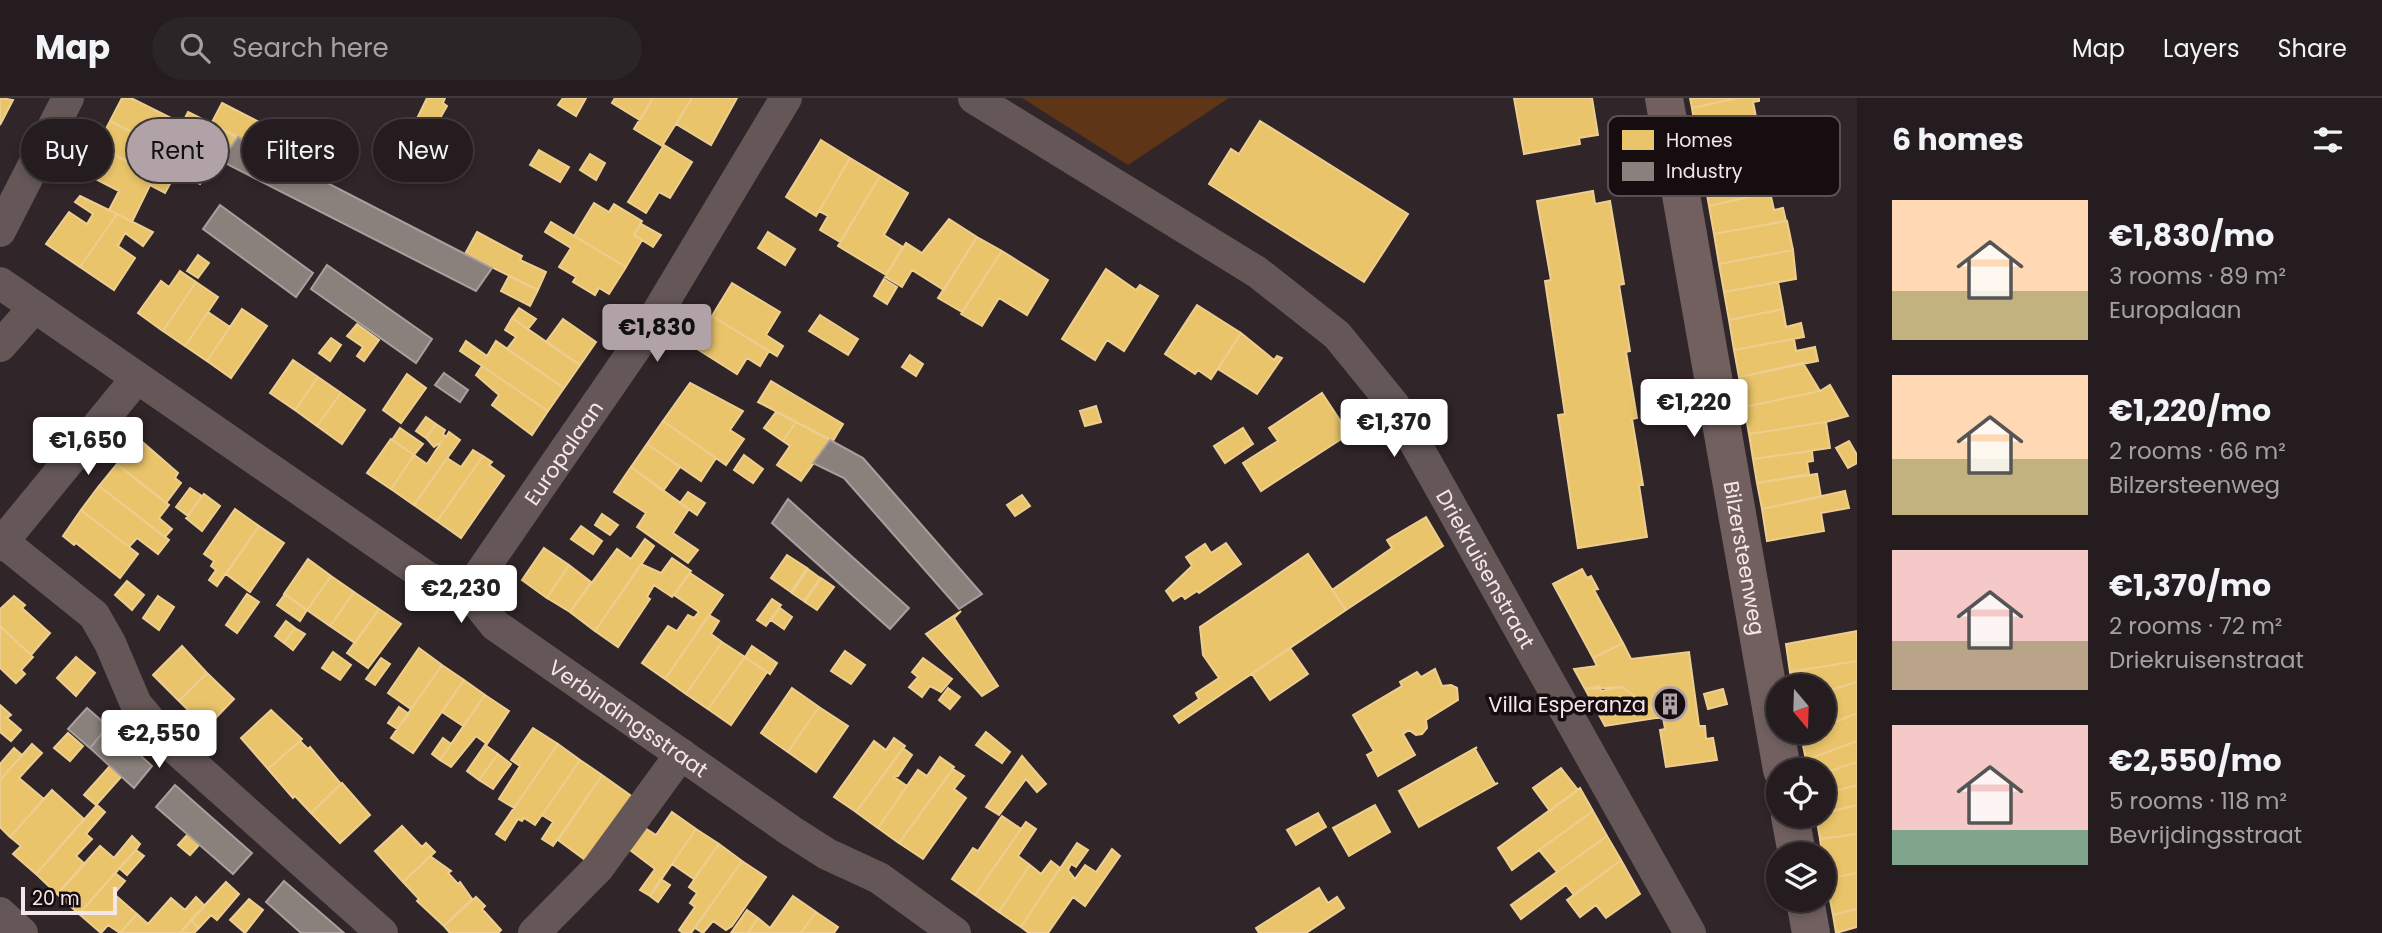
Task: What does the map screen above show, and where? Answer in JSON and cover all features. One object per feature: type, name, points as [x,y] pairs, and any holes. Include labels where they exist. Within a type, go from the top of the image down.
[{"type":"main road","name":"Bilzersteenweg","points":[[1664,98],[1667,116]]},
{"type":"main road","name":"Bilzersteenweg","points":[[1681,196],[1780,758]]},
{"type":"main road","points":[[1807,912],[1811,933]]},
{"type":"street","points":[[0,231],[68,98]]},
{"type":"street","name":"Europalaan","points":[[468,591],[641,340],[786,98]]},
{"type":"street","name":"Driekruisenstraat","points":[[974,98],[1257,272],[1337,335],[1394,405],[1690,933]]},
{"type":"street","points":[[0,283],[33,309],[428,578],[468,591]]},
{"type":"street","points":[[0,346],[33,309]]},
{"type":"street","points":[[137,378],[1,543],[94,615],[110,643],[136,704],[169,743],[382,933]]},
{"type":"street","name":"Verbindingsstraat","points":[[468,591],[495,625],[790,831],[827,854],[879,878],[956,933]]},
{"type":"street","points":[[534,933],[598,868],[681,754]]},
{"type":"street","points":[[0,913],[22,933]]},
{"type":"shaded area","points":[[1022,98],[1229,98],[1128,165]]},
{"type":"building: Homes","points":[[0,98],[13,100],[0,125]]},
{"type":"building: Homes","points":[[122,98],[131,98],[171,118],[127,119],[127,130],[111,119]]},
{"type":"building: Homes","points":[[427,98],[445,98],[443,103],[447,106],[440,119],[417,119]]},
{"type":"building: Homes","points":[[563,98],[586,98],[576,116],[558,105]]},
{"type":"building: Homes","points":[[615,98],[653,98],[640,120],[612,103]]},
{"type":"building: Homes","points":[[653,98],[692,98],[662,146],[634,129]]},
{"type":"building: Homes","points":[[692,98],[737,98],[711,145],[676,124]]},
{"type":"building: Homes","points":[[1514,98],[1592,98],[1598,135],[1579,138],[1580,144],[1524,154]]},
{"type":"building: Homes","points":[[1690,98],[1738,98],[1692,108]]},
{"type":"building: Homes","points":[[1738,98],[1759,98],[1759,101],[1753,102],[1756,116],[1693,116],[1692,108]]},
{"type":"building: Homes","points":[[222,103],[253,119],[242,119],[242,140],[228,132],[228,119],[214,119]]},
{"type":"building: Homes","points":[[188,112],[202,119],[184,119]]},
{"type":"building: Homes","points":[[1260,121],[1408,214],[1364,282],[1209,184],[1231,149],[1239,154]]},
{"type":"building: Homes","points":[[113,122],[127,130],[127,161],[113,154]]},
{"type":"building: Homes","points":[[228,132],[238,137],[228,152]]},
{"type":"building: Homes","points":[[821,140],[850,158],[816,216],[786,197]]},
{"type":"building: Homes","points":[[664,145],[692,162],[670,198],[659,192],[646,213],[628,202]]},
{"type":"building: Homes","points":[[539,150],[569,167],[560,182],[530,165]]},
{"type":"building: Homes","points":[[113,154],[127,162],[127,182],[170,184],[165,193],[150,185],[132,222],[109,210],[119,191],[102,182],[113,182]]},
{"type":"building: Homes","points":[[590,154],[605,163],[596,180],[580,170]]},
{"type":"building: Homes","points":[[850,158],[880,176],[840,242],[820,230],[828,216],[819,211]]},
{"type":"building: Homes","points":[[880,176],[908,193],[884,235],[903,247],[886,275],[838,246]]},
{"type":"building: Homes","points":[[1593,191],[1595,204],[1610,201],[1624,284],[1619,285],[1630,351],[1626,352],[1637,418],[1632,419],[1643,485],[1639,485],[1647,537],[1578,548],[1558,415],[1565,414],[1545,281],[1551,280],[1537,201]]},
{"type":"building: Homes","points":[[80,196],[117,214],[80,267],[46,244],[69,212],[87,224],[93,214],[75,202]]},
{"type":"building: Homes","points":[[1707,196],[1754,196],[1709,206]]},
{"type":"building: Homes","points":[[1753,196],[1771,196],[1774,210],[1783,208],[1786,221],[1714,234],[1709,206]]},
{"type":"building: Homes","points":[[594,203],[609,212],[614,204],[642,221],[634,235],[642,240],[626,267],[574,236]]},
{"type":"building: Homes","points":[[117,214],[153,232],[143,246],[125,233],[118,246],[135,258],[114,290],[80,267]]},
{"type":"building: Homes","points":[[949,219],[977,237],[944,290],[912,270],[902,287],[885,277],[906,243],[922,253]]},
{"type":"building: Homes","points":[[1787,221],[1793,250],[1719,264],[1714,234]]},
{"type":"building: Homes","points":[[551,222],[626,267],[609,294],[599,288],[595,295],[573,282],[576,277],[559,267],[571,248],[545,232]]},
{"type":"building: Homes","points":[[641,224],[661,235],[653,247],[634,235]]},
{"type":"building: Homes","points":[[477,232],[522,256],[520,260],[546,272],[538,290],[465,254]]},
{"type":"building: Homes","points":[[768,232],[795,249],[785,265],[758,248]]},
{"type":"building: Homes","points":[[977,237],[1002,251],[962,312],[938,298]]},
{"type":"building: Homes","points":[[1793,250],[1796,279],[1724,292],[1719,264]]},
{"type":"building: Homes","points":[[1002,251],[1048,280],[1027,315],[999,298],[982,326],[961,314]]},
{"type":"building: Homes","points":[[198,255],[209,263],[198,278],[187,271]]},
{"type":"building: Homes","points":[[1106,269],[1136,290],[1140,285],[1158,296],[1124,351],[1107,340],[1095,360],[1062,339]]},
{"type":"building: Homes","points":[[180,271],[196,282],[163,331],[138,313],[161,281],[169,287]]},
{"type":"building: Homes","points":[[509,276],[538,290],[530,306],[501,291]]},
{"type":"building: Homes","points":[[884,279],[897,287],[887,304],[874,296]]},
{"type":"building: Homes","points":[[196,282],[218,297],[185,346],[163,331]]},
{"type":"building: Homes","points":[[1778,282],[1783,309],[1729,320],[1724,292]]},
{"type":"building: Homes","points":[[732,283],[780,312],[766,335],[783,346],[777,356],[712,316]]},
{"type":"building: Homes","points":[[1197,305],[1241,333],[1211,379],[1198,370],[1195,374],[1165,354]]},
{"type":"building: Homes","points":[[519,308],[536,319],[528,329],[512,318]]},
{"type":"building: Homes","points":[[242,309],[267,326],[231,378],[207,361]]},
{"type":"building: Homes","points":[[1783,309],[1786,327],[1801,323],[1804,337],[1734,350],[1729,320]]},
{"type":"building: Homes","points":[[208,312],[230,327],[207,361],[185,346]]},
{"type":"building: Homes","points":[[820,315],[858,339],[848,355],[809,331]]},
{"type":"building: Homes","points":[[712,316],[769,351],[760,366],[747,358],[737,374],[694,347]]},
{"type":"building: Homes","points":[[512,318],[580,365],[564,388],[507,349],[516,337],[505,330]]},
{"type":"building: Homes","points":[[563,319],[596,342],[580,365],[546,342]]},
{"type":"building: Homes","points":[[357,324],[379,340],[364,361],[357,356],[363,347],[347,336]]},
{"type":"building: Homes","points":[[1241,333],[1274,360],[1277,356],[1282,358],[1257,394],[1218,369]]},
{"type":"building: Homes","points":[[331,338],[341,345],[330,361],[319,353]]},
{"type":"building: Homes","points":[[1794,339],[1796,351],[1815,347],[1818,361],[1739,377],[1734,350]]},
{"type":"building: Homes","points":[[466,341],[487,356],[496,341],[564,388],[548,411],[460,351]]},
{"type":"building: Homes","points":[[910,355],[923,364],[916,376],[902,367]]},
{"type":"building: Homes","points":[[293,360],[318,377],[295,410],[270,393]]},
{"type":"building: Homes","points":[[1803,363],[1820,391],[1744,407],[1739,377]]},
{"type":"building: Homes","points":[[482,366],[548,411],[532,435],[492,405],[499,395],[476,375]]},
{"type":"building: Homes","points":[[407,374],[426,388],[401,423],[383,410]]},
{"type":"building: Homes","points":[[318,377],[341,393],[317,426],[295,410]]},
{"type":"building: Homes","points":[[771,381],[843,424],[833,441],[758,402]]},
{"type":"building: Homes","points":[[690,383],[743,411],[730,430],[744,439],[726,465],[663,421]]},
{"type":"building: Homes","points":[[1830,385],[1848,416],[1749,434],[1744,407],[1820,391]]},
{"type":"building: Homes","points":[[341,393],[365,410],[342,444],[317,426]]},
{"type":"building: Homes","points":[[1322,393],[1349,434],[1261,491],[1243,463],[1278,441],[1269,428]]},
{"type":"building: Homes","points":[[1096,406],[1101,422],[1085,426],[1080,411]]},
{"type":"building: Homes","points":[[776,412],[796,422],[783,441],[764,428]]},
{"type":"building: Homes","points":[[426,417],[436,424],[426,438],[416,431]]},
{"type":"building: Homes","points":[[663,421],[716,458],[701,481],[647,444]]},
{"type":"building: Homes","points":[[796,422],[830,440],[801,481],[777,465],[790,446],[783,441]]},
{"type":"building: Homes","points":[[1826,422],[1830,448],[1753,459],[1749,434]]},
{"type":"building: Homes","points":[[436,424],[445,430],[443,434],[446,437],[449,432],[460,440],[414,505],[391,489],[414,455],[427,464],[442,441],[434,447],[426,438]]},
{"type":"building: Homes","points":[[400,428],[423,444],[414,455],[392,440]]},
{"type":"building: Homes","points":[[1243,428],[1253,444],[1225,463],[1214,446]]},
{"type":"building: Homes","points":[[139,439],[178,473],[175,478],[181,483],[166,503],[117,464]]},
{"type":"building: Homes","points":[[391,439],[414,455],[391,489],[367,473]]},
{"type":"building: Homes","points":[[1849,441],[1857,455],[1857,463],[1848,468],[1836,448]]},
{"type":"building: Homes","points":[[647,444],[680,467],[663,491],[631,467]]},
{"type":"building: Homes","points":[[473,450],[483,456],[437,521],[414,505],[447,458],[461,467]]},
{"type":"building: Homes","points":[[1812,451],[1813,461],[1807,462],[1809,474],[1757,483],[1753,459]]},
{"type":"building: Homes","points":[[744,455],[763,469],[753,483],[734,470]]},
{"type":"building: Homes","points":[[483,456],[492,462],[489,465],[504,476],[461,538],[437,521]]},
{"type":"building: Homes","points":[[117,464],[169,505],[159,518],[172,529],[165,537],[99,486]]},
{"type":"building: Homes","points":[[631,467],[689,509],[673,533],[698,550],[688,563],[637,527],[646,513],[614,492]]},
{"type":"building: Homes","points":[[1817,474],[1821,497],[1762,509],[1757,483]]},
{"type":"building: Homes","points":[[99,486],[169,540],[158,554],[137,538],[129,547],[81,510]]},
{"type":"building: Homes","points":[[190,488],[202,496],[188,516],[176,507]]},
{"type":"building: Homes","points":[[1845,491],[1849,508],[1821,513],[1824,531],[1767,541],[1762,509]]},
{"type":"building: Homes","points":[[688,492],[705,503],[697,515],[680,503]]},
{"type":"building: Homes","points":[[204,494],[220,506],[202,531],[186,518]]},
{"type":"building: Homes","points":[[1022,495],[1030,506],[1015,516],[1007,505]]},
{"type":"building: Homes","points":[[235,509],[259,526],[217,586],[209,580],[216,570],[211,566],[214,561],[204,554]]},
{"type":"building: Homes","points":[[81,510],[138,554],[120,578],[63,536]]},
{"type":"building: Homes","points":[[602,514],[618,525],[610,535],[595,525]]},
{"type":"building: Homes","points":[[1426,517],[1443,546],[1346,610],[1332,590],[1392,548],[1387,540]]},
{"type":"building: Homes","points":[[259,526],[284,543],[250,592],[226,574]]},
{"type":"building: Homes","points":[[581,526],[602,541],[593,554],[571,539]]},
{"type":"building: Homes","points":[[645,539],[654,546],[595,631],[570,612],[617,549],[631,559]]},
{"type":"building: Homes","points":[[1226,543],[1241,564],[1199,593],[1197,591],[1185,599],[1182,595],[1173,601],[1166,591],[1192,566],[1186,557],[1205,544],[1211,553]]},
{"type":"building: Homes","points":[[544,548],[569,565],[547,598],[522,580]]},
{"type":"building: Homes","points":[[1308,554],[1346,610],[1179,723],[1174,716],[1199,699],[1196,693],[1219,678],[1203,655],[1200,627]]},
{"type":"building: Homes","points":[[787,555],[807,568],[791,592],[771,578]]},
{"type":"building: Homes","points":[[672,558],[691,571],[672,597],[654,585],[647,597],[650,599],[618,647],[595,631],[641,564],[661,573]]},
{"type":"building: Homes","points":[[308,559],[331,576],[307,610],[284,594]]},
{"type":"building: Homes","points":[[569,565],[591,582],[570,612],[547,598]]},
{"type":"building: Homes","points":[[808,569],[820,578],[804,601],[792,593]]},
{"type":"building: Homes","points":[[1582,569],[1587,578],[1591,576],[1598,589],[1594,590],[1623,643],[1593,658],[1553,584]]},
{"type":"building: Homes","points":[[690,573],[723,595],[665,679],[642,663],[668,626],[677,631],[688,615],[694,618],[699,612],[674,595]]},
{"type":"building: Homes","points":[[331,576],[354,592],[330,626],[307,610]]},
{"type":"building: Homes","points":[[821,578],[834,587],[817,610],[805,602]]},
{"type":"building: Homes","points":[[127,581],[144,595],[132,610],[115,595]]},
{"type":"building: Homes","points":[[354,592],[379,609],[355,643],[330,626]]},
{"type":"building: Homes","points":[[247,594],[259,602],[237,633],[226,625]]},
{"type":"building: Homes","points":[[285,594],[307,610],[300,621],[277,605]]},
{"type":"building: Homes","points":[[14,596],[25,605],[22,608],[50,633],[31,655],[0,626],[0,609]]},
{"type":"building: Homes","points":[[158,596],[174,607],[159,630],[143,618]]},
{"type":"building: Homes","points":[[772,599],[781,605],[766,626],[757,620]]},
{"type":"building: Homes","points":[[780,608],[792,617],[784,629],[771,620]]},
{"type":"building: Homes","points":[[379,609],[401,624],[368,668],[347,653]]},
{"type":"building: Homes","points":[[961,611],[954,618],[998,686],[982,696],[926,634]]},
{"type":"building: Homes","points":[[709,615],[719,621],[711,634],[722,642],[686,694],[665,679]]},
{"type":"building: Homes","points":[[286,621],[295,628],[284,643],[275,636]]},
{"type":"building: Homes","points":[[0,626],[33,657],[21,670],[25,674],[16,683],[0,668]]},
{"type":"building: Homes","points":[[295,628],[305,634],[293,650],[284,643]]},
{"type":"building: Homes","points":[[1857,631],[1857,661],[1790,672],[1786,644]]},
{"type":"building: Homes","points":[[722,642],[745,657],[708,709],[686,694]]},
{"type":"building: Homes","name":"Villa Esperanza","points":[[1623,643],[1631,659],[1689,652],[1699,726],[1705,726],[1706,739],[1713,738],[1717,760],[1666,767],[1660,730],[1665,729],[1663,717],[1622,687],[1585,689],[1574,669],[1597,666],[1593,658]]},
{"type":"building: Homes","points":[[182,646],[207,673],[179,701],[153,675]]},
{"type":"building: Homes","points":[[752,646],[777,663],[770,674],[745,657]]},
{"type":"building: Homes","points":[[419,648],[442,665],[411,709],[388,693]]},
{"type":"building: Homes","points":[[1290,648],[1308,674],[1270,700],[1252,674]]},
{"type":"building: Homes","points":[[845,651],[865,665],[851,684],[831,671]]},
{"type":"building: Homes","points":[[333,652],[351,665],[340,680],[322,668]]},
{"type":"building: Homes","points":[[76,657],[95,673],[76,696],[57,678]]},
{"type":"building: Homes","points":[[745,657],[767,672],[731,725],[708,709]]},
{"type":"building: Homes","points":[[381,658],[390,664],[375,685],[366,679]]},
{"type":"building: Homes","points":[[923,658],[952,679],[941,692],[930,686],[922,697],[909,687],[918,677],[912,672]]},
{"type":"building: Homes","points":[[1857,661],[1857,682],[1836,688],[1836,674],[1790,672]]},
{"type":"building: Homes","points":[[442,665],[464,680],[413,753],[391,738]]},
{"type":"building: Homes","points":[[1435,669],[1442,686],[1451,685],[1457,688],[1458,700],[1426,720],[1427,728],[1422,734],[1416,735],[1409,730],[1403,734],[1415,755],[1378,776],[1367,755],[1374,751],[1353,715],[1402,686],[1400,682],[1417,672],[1421,677]]},
{"type":"building: Homes","points":[[207,673],[234,699],[206,728],[179,701]]},
{"type":"building: Homes","points":[[464,680],[485,695],[463,726],[442,712]]},
{"type":"building: Homes","points":[[1857,682],[1857,713],[1836,722],[1836,688]]},
{"type":"building: Homes","points":[[1600,686],[1601,691],[1622,687],[1663,717],[1605,726],[1585,689]]},
{"type":"building: Homes","points":[[792,688],[819,707],[788,752],[761,733]]},
{"type":"building: Homes","points":[[948,688],[960,697],[950,709],[939,700]]},
{"type":"building: Homes","points":[[1723,689],[1727,704],[1708,709],[1704,694]]},
{"type":"building: Homes","points":[[485,695],[509,711],[487,744],[476,736],[451,767],[440,760]]},
{"type":"building: Homes","points":[[0,705],[11,715],[7,718],[21,730],[11,741],[0,732]]},
{"type":"building: Homes","points":[[399,707],[409,714],[397,729],[388,723]]},
{"type":"building: Homes","points":[[819,707],[848,726],[816,772],[788,752]]},
{"type":"building: Homes","points":[[271,710],[302,739],[268,769],[241,738]]},
{"type":"building: Homes","points":[[1857,713],[1857,741],[1806,758],[1803,744],[1836,744],[1836,722]]},
{"type":"building: Homes","points":[[533,728],[558,744],[514,808],[499,799],[520,766],[511,760]]},
{"type":"building: Homes","points":[[986,732],[1010,752],[1002,763],[976,745]]},
{"type":"building: Homes","points":[[68,733],[83,746],[70,761],[54,748]]},
{"type":"building: Homes","points":[[443,738],[451,744],[440,760],[432,754]]},
{"type":"building: Homes","points":[[894,738],[905,746],[856,812],[834,797],[874,741],[886,750]]},
{"type":"building: Homes","points":[[300,741],[308,749],[310,747],[341,784],[311,813],[295,796],[293,798],[268,769]]},
{"type":"building: Homes","points":[[1857,741],[1857,762],[1836,769],[1836,758],[1811,758]]},
{"type":"building: Homes","points":[[32,744],[42,753],[19,778],[44,799],[10,837],[0,827],[0,780]]},
{"type":"building: Homes","points":[[558,744],[580,760],[535,825],[524,818],[522,821],[518,819],[505,840],[496,834]]},
{"type":"building: Homes","points":[[485,745],[498,754],[479,780],[467,771]]},
{"type":"building: Homes","points":[[1477,747],[1475,749],[1495,784],[1498,783],[1419,827],[1399,791]]},
{"type":"building: Homes","points":[[14,748],[22,755],[0,780],[0,764]]},
{"type":"building: Homes","points":[[903,748],[912,755],[898,776],[894,777],[907,786],[878,828],[856,812]]},
{"type":"building: Homes","points":[[498,754],[511,764],[493,789],[479,780]]},
{"type":"building: Homes","points":[[1022,756],[1046,784],[1037,792],[1026,779],[999,815],[986,807]]},
{"type":"building: Homes","points":[[940,757],[954,767],[899,843],[878,828],[918,770],[927,776]]},
{"type":"building: Homes","points":[[580,760],[602,775],[553,846],[542,839],[553,822],[542,815]]},
{"type":"building: Homes","points":[[1857,762],[1857,785],[1836,791],[1836,769]]},
{"type":"building: Homes","points":[[110,766],[121,777],[96,805],[84,795]]},
{"type":"building: Homes","points":[[1561,768],[1578,790],[1550,811],[1533,788]]},
{"type":"building: Homes","points":[[953,769],[964,776],[954,789],[966,798],[923,859],[899,843]]},
{"type":"building: Homes","points":[[602,775],[637,800],[588,862],[558,840]]},
{"type":"building: Homes","points":[[342,783],[370,815],[340,843],[311,813]]},
{"type":"building: Homes","points":[[1857,785],[1857,805],[1836,810],[1836,791]]},
{"type":"building: Homes","points":[[1580,788],[1593,811],[1512,870],[1498,848]]},
{"type":"building: Homes","points":[[52,790],[84,819],[36,874],[13,854],[21,846],[10,837]]},
{"type":"building: Homes","points":[[97,805],[105,812],[86,834],[92,839],[76,856],[85,864],[57,894],[36,874]]},
{"type":"building: Homes","points":[[1375,805],[1390,832],[1349,856],[1333,828]]},
{"type":"building: Homes","points":[[1857,805],[1857,834],[1820,839],[1818,828],[1836,828],[1836,811]]},
{"type":"building: Homes","points":[[1593,811],[1607,836],[1557,872],[1539,850]]},
{"type":"building: Homes","points":[[672,812],[696,829],[650,896],[640,890],[655,869],[630,850],[645,828],[656,835]]},
{"type":"building: Homes","points":[[1318,813],[1326,827],[1296,845],[1287,830]]},
{"type":"building: Homes","points":[[1002,816],[1021,829],[975,895],[952,879],[973,848],[978,851]]},
{"type":"building: Homes","points":[[1026,822],[1036,829],[1018,856],[1030,865],[999,912],[975,895]]},
{"type":"building: Homes","points":[[402,826],[422,847],[426,843],[435,852],[403,882],[375,851]]},
{"type":"building: Homes","points":[[696,829],[719,844],[694,879],[672,864]]},
{"type":"building: Homes","points":[[188,834],[199,845],[190,855],[178,845]]},
{"type":"building: Homes","points":[[1857,834],[1857,873],[1836,877],[1836,842],[1820,842],[1820,839]]},
{"type":"building: Homes","points":[[132,836],[140,844],[136,850],[79,914],[57,894],[100,846],[114,858]]},
{"type":"building: Homes","points":[[1607,836],[1621,860],[1574,895],[1566,885],[1521,919],[1511,905]]},
{"type":"building: Homes","points":[[1077,843],[1088,850],[1076,867],[1071,864],[1068,870],[1075,879],[1085,865],[1096,872],[1112,849],[1120,856],[1085,906],[1073,897],[1048,933],[1029,933],[1021,927]]},
{"type":"building: Homes","points":[[719,844],[742,861],[691,933],[683,933],[679,930],[695,907],[690,903],[697,893],[689,887]]},
{"type":"building: Homes","points":[[136,850],[144,856],[127,875],[119,868]]},
{"type":"building: Homes","points":[[430,856],[451,871],[448,873],[458,884],[460,882],[472,899],[444,926],[417,901],[419,899],[403,882]]},
{"type":"building: Homes","points":[[1621,860],[1640,894],[1606,918],[1596,905],[1580,917],[1567,900]]},
{"type":"building: Homes","points":[[742,861],[766,877],[732,926],[726,930],[713,921],[703,933],[695,928]]},
{"type":"building: Homes","points":[[1051,861],[1060,868],[1021,927],[999,912],[1030,865],[1041,874]]},
{"type":"building: Homes","points":[[115,873],[125,881],[114,894],[137,914],[120,933],[108,925],[101,933],[79,914]]},
{"type":"building: Homes","points":[[1857,873],[1857,909],[1833,915],[1832,912],[1836,912],[1836,877]]},
{"type":"building: Homes","points":[[661,879],[670,885],[658,902],[650,896]]},
{"type":"building: Homes","points":[[226,882],[239,894],[217,920],[211,915],[199,928],[191,920]]},
{"type":"building: Homes","points":[[1319,888],[1328,903],[1337,897],[1344,908],[1306,933],[1259,933],[1256,928]]},
{"type":"building: Homes","points":[[793,896],[816,912],[801,933],[748,933],[758,918],[770,928]]},
{"type":"building: Homes","points":[[196,897],[205,906],[180,933],[120,933],[137,914],[148,924],[171,898],[185,910]]},
{"type":"building: Homes","points":[[476,897],[485,906],[482,909],[501,930],[498,933],[450,933],[444,926]]},
{"type":"building: Homes","points":[[249,899],[263,910],[245,933],[230,920]]},
{"type":"building: Homes","points":[[1857,909],[1857,927],[1836,933],[1833,915]]},
{"type":"building: Homes","points":[[747,910],[758,918],[748,933],[731,933]]},
{"type":"building: Homes","points":[[816,912],[838,927],[834,933],[801,933]]},
{"type":"building: Homes","points":[[191,920],[199,928],[194,933],[180,933]]},
{"type":"building: Industry","points":[[238,137],[242,139],[242,172],[228,165],[228,151]]},
{"type":"building: Industry","points":[[262,182],[325,182],[492,268],[476,291]]},
{"type":"building: Industry","points":[[220,205],[313,273],[296,297],[203,229]]},
{"type":"building: Industry","points":[[327,265],[432,339],[416,363],[311,289]]},
{"type":"building: Industry","points":[[444,373],[468,390],[460,402],[435,385]]},
{"type":"building: Industry","points":[[830,440],[863,458],[982,594],[959,609],[844,478],[813,463]]},
{"type":"building: Industry","points":[[788,499],[909,608],[890,629],[772,523]]},
{"type":"building: Industry","points":[[87,708],[108,726],[90,748],[68,729]]},
{"type":"building: Industry","points":[[108,726],[152,766],[134,788],[90,748]]},
{"type":"building: Industry","points":[[175,785],[252,853],[233,874],[156,807]]},
{"type":"building: Industry","points":[[284,881],[344,933],[301,933],[266,902]]},
{"type":"place","name":"Villa Esperanza","points":[[1670,704]]}]
